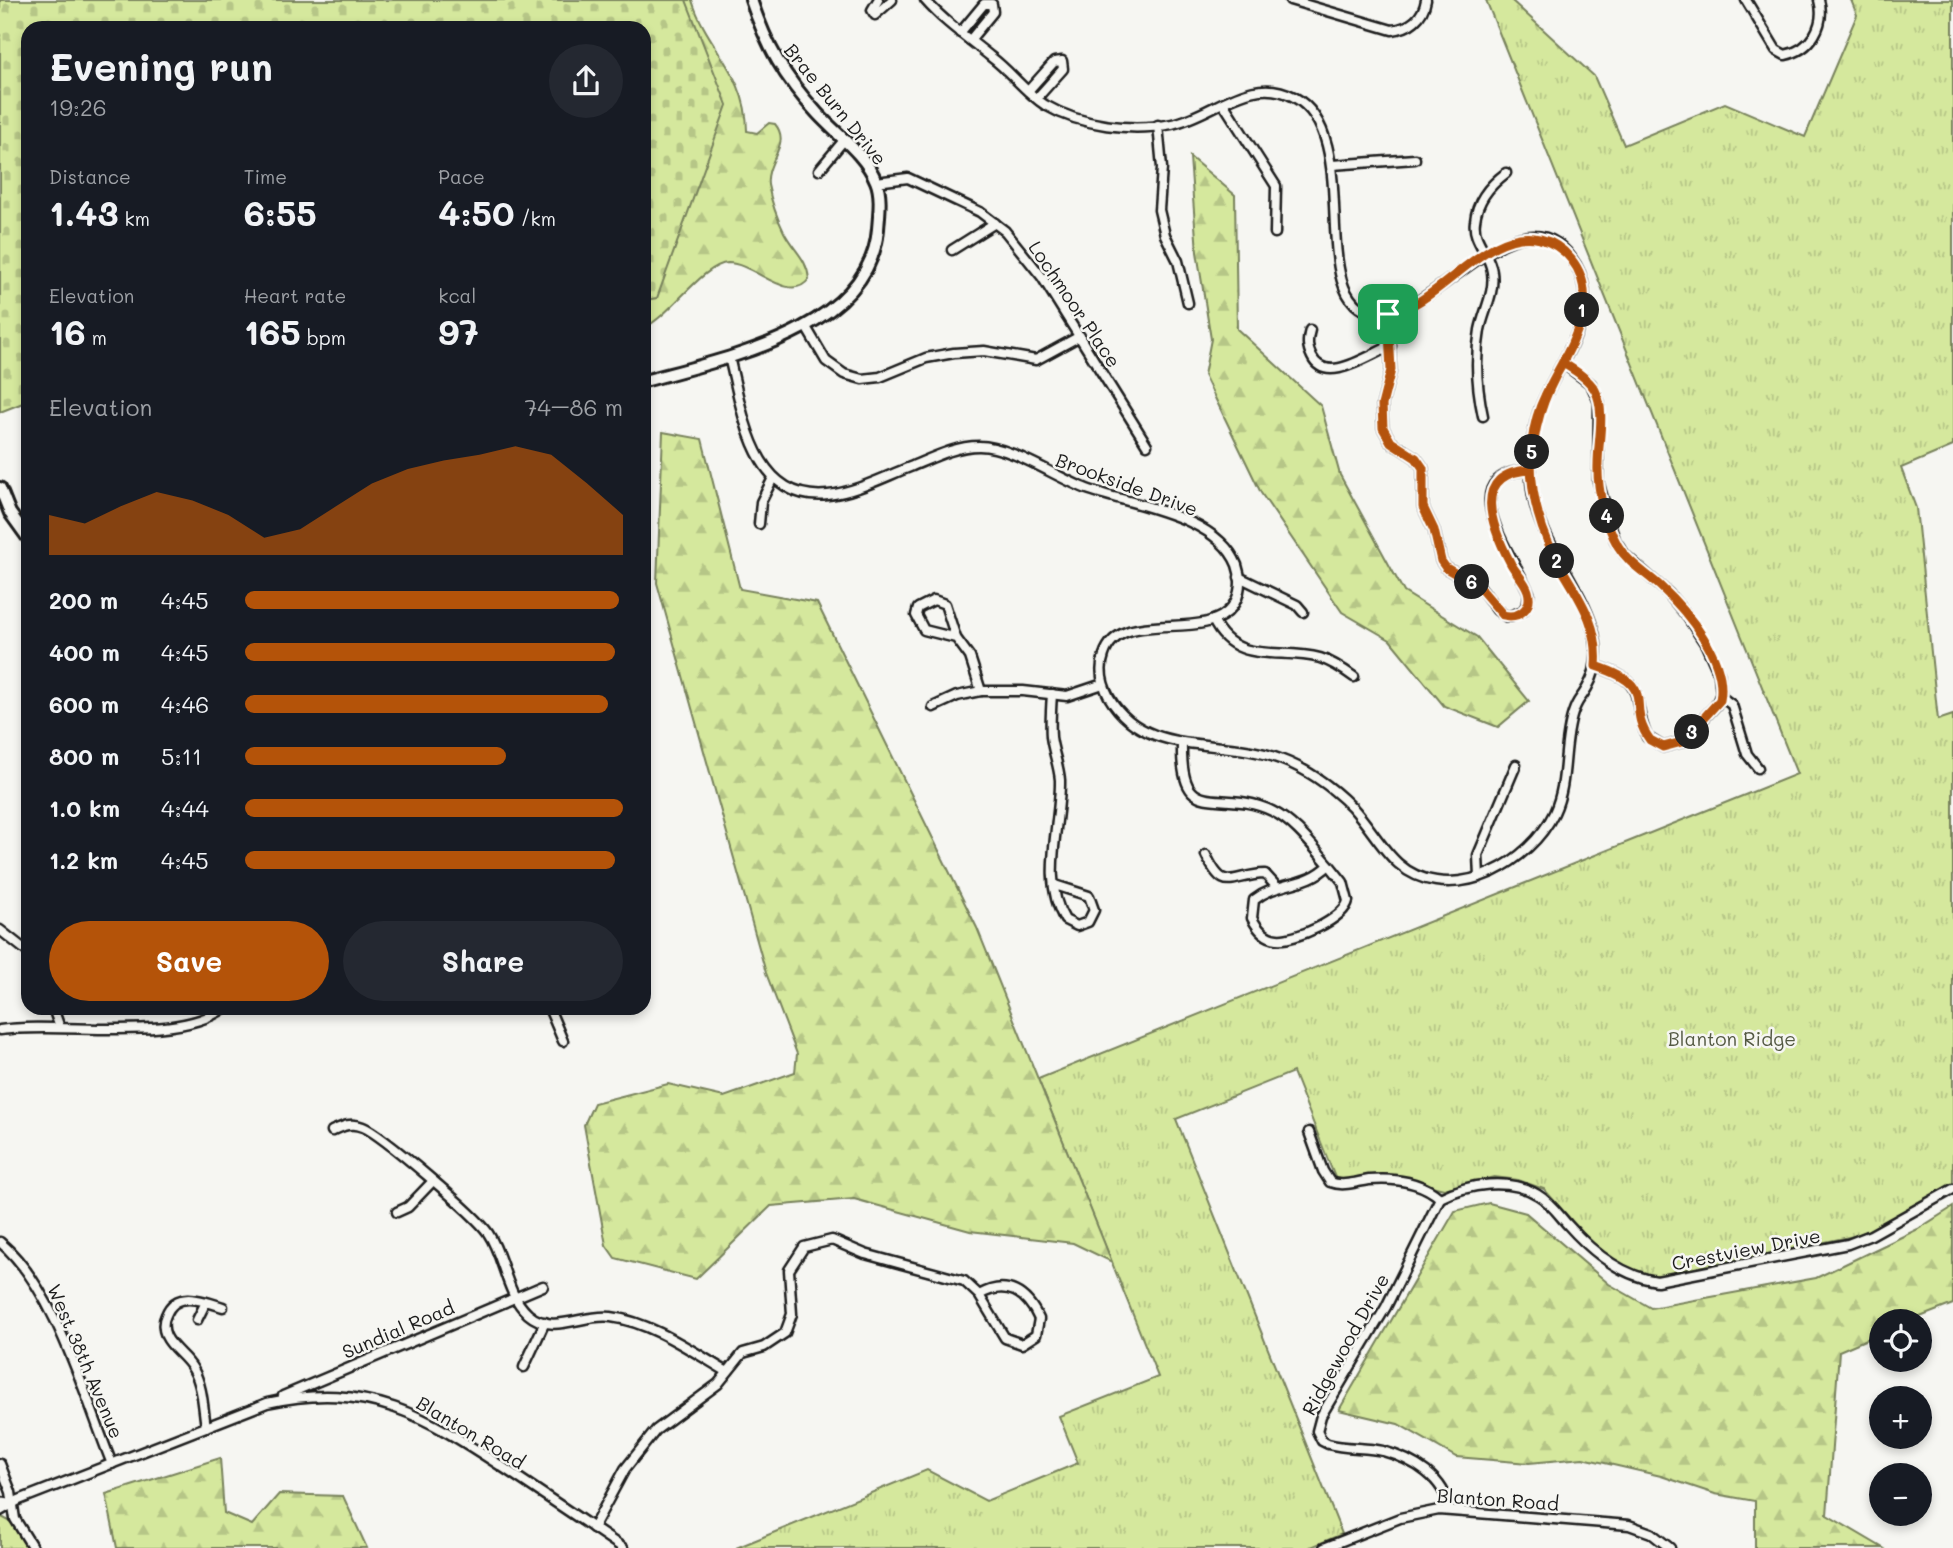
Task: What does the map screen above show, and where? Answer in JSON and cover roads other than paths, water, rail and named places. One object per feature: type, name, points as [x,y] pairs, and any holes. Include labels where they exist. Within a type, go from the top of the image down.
[{"type":"street","name":"Brae Burn Drive","points":[[651,380],[729,357],[806,327],[836,306],[865,272],[877,240],[880,210],[876,181],[845,139],[818,114],[772,56],[751,0]]},
{"type":"street","points":[[878,0],[872,10],[875,15],[892,0]]},
{"type":"street","points":[[925,0],[1028,91],[1080,121],[1114,126],[1158,125],[1175,123],[1255,90],[1274,89],[1294,96],[1311,109],[1332,165],[1338,272],[1343,288],[1361,309],[1388,314],[1399,312],[1418,302],[1486,254],[1514,239],[1537,238],[1561,249],[1575,264],[1583,285],[1583,308],[1577,331],[1539,410],[1533,438],[1531,470],[1534,502],[1543,530],[1593,626],[1596,666],[1591,683],[1572,716],[1567,764],[1553,817],[1516,859],[1479,877],[1445,882],[1420,878],[1406,872],[1393,860],[1340,796],[1287,761],[1248,749],[1182,743],[1160,738],[1135,725],[1114,705],[1103,684],[1101,661],[1115,638],[1143,628],[1213,620],[1233,606],[1241,585],[1239,577]]},
{"type":"street","points":[[1290,0],[1392,30],[1405,27],[1418,19],[1426,0]]},
{"type":"street","points":[[1746,0],[1776,50],[1782,54],[1794,52],[1815,34],[1822,13],[1819,0]]},
{"type":"street","points":[[960,33],[984,4],[992,4],[993,12],[970,40]]},
{"type":"street","points":[[1028,91],[1055,62],[1062,61],[1063,69],[1037,98]]},
{"type":"street","points":[[1223,103],[1276,186],[1275,233]]},
{"type":"street","points":[[1158,125],[1162,168],[1160,219],[1178,261],[1188,303]]},
{"type":"street","points":[[819,170],[845,139]]},
{"type":"street","points":[[1332,165],[1415,159]]},
{"type":"street","points":[[1483,416],[1478,379],[1479,341],[1493,280],[1486,254],[1475,233],[1475,219],[1486,191],[1506,173]]},
{"type":"street","name":"Lochmoor Place","points":[[876,181],[908,178],[963,203],[995,223],[1027,256],[1147,446]]},
{"type":"street","points":[[952,250],[995,223]]},
{"type":"street","points":[[1388,314],[1391,370],[1381,412],[1386,435],[1396,447],[1416,458],[1423,468],[1423,507],[1434,530],[1441,561],[1446,568],[1480,588],[1497,610],[1507,617],[1523,611],[1528,603],[1529,593],[1496,530],[1490,499],[1494,487],[1507,474],[1531,470]]},
{"type":"street","points":[[806,327],[826,361],[844,374],[862,379],[880,377],[926,358],[954,353],[984,351],[1036,360],[1080,336]]},
{"type":"street","points":[[1310,330],[1309,349],[1315,363],[1324,370],[1337,369],[1391,346]]},
{"type":"street","points":[[729,357],[757,455],[773,478],[761,502],[759,524]]},
{"type":"street","points":[[1563,363],[1591,384],[1599,402],[1598,481],[1615,540],[1625,555],[1668,593],[1696,628],[1716,666],[1720,696],[1735,709],[1747,754],[1758,768]]},
{"type":"street","name":"Brookside Drive","points":[[773,478],[796,492],[825,496],[859,487],[948,452],[988,447],[1100,494],[1192,522],[1224,545],[1236,562],[1239,577]]},
{"type":"street","points":[[0,488],[21,522]]},
{"type":"street","points":[[1239,577],[1297,605],[1303,612]]},
{"type":"street","points":[[956,638],[924,630],[916,615],[918,608],[934,600],[945,604],[956,638],[970,657],[981,691]]},
{"type":"street","points":[[1213,620],[1222,636],[1239,649],[1317,657],[1354,677]]},
{"type":"street","points":[[1596,666],[1620,674],[1632,684],[1647,737],[1663,747],[1678,745],[1689,737],[1720,696]]},
{"type":"street","points":[[933,707],[957,696],[981,691],[1066,696],[1103,684]]},
{"type":"street","points":[[1052,694],[1051,737],[1060,779],[1055,885],[1065,920],[1077,926],[1088,922],[1094,910],[1089,896],[1055,885]]},
{"type":"street","points":[[1182,743],[1182,776],[1191,792],[1206,799],[1241,802],[1270,810],[1290,825],[1329,865],[1346,889],[1348,901],[1345,911],[1336,919],[1285,939],[1264,934],[1254,922],[1251,913],[1254,900],[1276,886],[1308,881],[1329,865]]},
{"type":"street","points":[[1479,877],[1478,855],[1516,765]]},
{"type":"street","points":[[1206,855],[1214,873],[1222,880],[1232,881],[1265,874],[1276,886]]},
{"type":"street","points":[[0,930],[21,946]]},
{"type":"street","points":[[55,1015],[59,1026]]},
{"type":"street","points":[[0,1030],[59,1026],[159,1028],[207,1015]]},
{"type":"street","points":[[552,1015],[564,1041]]},
{"type":"street","points":[[332,1131],[349,1125],[372,1131],[488,1232],[515,1297],[530,1315],[545,1322],[559,1324],[613,1317],[658,1333],[726,1371]]},
{"type":"street","points":[[1309,1132],[1323,1171],[1330,1182],[1341,1185],[1400,1181],[1427,1188],[1440,1198]]},
{"type":"street","points":[[397,1212],[408,1207],[432,1182]]},
{"type":"street","name":"Crestview Drive","points":[[1440,1198],[1463,1188],[1483,1185],[1528,1190],[1539,1195],[1588,1247],[1611,1264],[1632,1276],[1657,1281],[1848,1244],[1871,1235],[1953,1189]]},
{"type":"street","name":"Ridgewood Drive","points":[[1440,1198],[1385,1307],[1321,1416],[1317,1431],[1322,1441],[1328,1444],[1383,1452],[1418,1466],[1440,1485],[1448,1498],[1449,1510]]},
{"type":"street","points":[[593,1528],[639,1448],[674,1414],[718,1384],[743,1353],[764,1347],[785,1333],[792,1314],[789,1281],[791,1263],[804,1247],[817,1241],[832,1240],[894,1262],[947,1274],[964,1281],[979,1294],[1005,1338],[1022,1344],[1036,1335],[1039,1319],[1029,1300],[1021,1293],[998,1287],[979,1294]]},
{"type":"street","name":"West 38th Avenue","points":[[0,1242],[21,1263],[46,1299],[112,1464]]},
{"type":"street","name":"Sundial Road","points":[[267,1403],[542,1286]]},
{"type":"street","points":[[206,1427],[197,1378],[187,1361],[172,1346],[164,1329],[168,1311],[177,1301],[187,1298],[223,1307]]},
{"type":"street","points":[[197,1320],[206,1301]]},
{"type":"street","points":[[524,1367],[545,1322]]},
{"type":"street","name":"Blanton Road","points":[[0,1511],[11,1504],[267,1403],[323,1395],[367,1400],[404,1409],[453,1435],[623,1548]]},
{"type":"street","points":[[0,1464],[11,1492],[15,1519],[33,1548]]},
{"type":"street","points":[[0,1502],[11,1504]]},
{"type":"street","name":"Blanton Road","points":[[1324,1548],[1423,1511],[1449,1510],[1629,1525],[1651,1533],[1670,1548]]},
{"type":"park label","name":"Blanton Ridge","points":[[1732,1038]]}]
